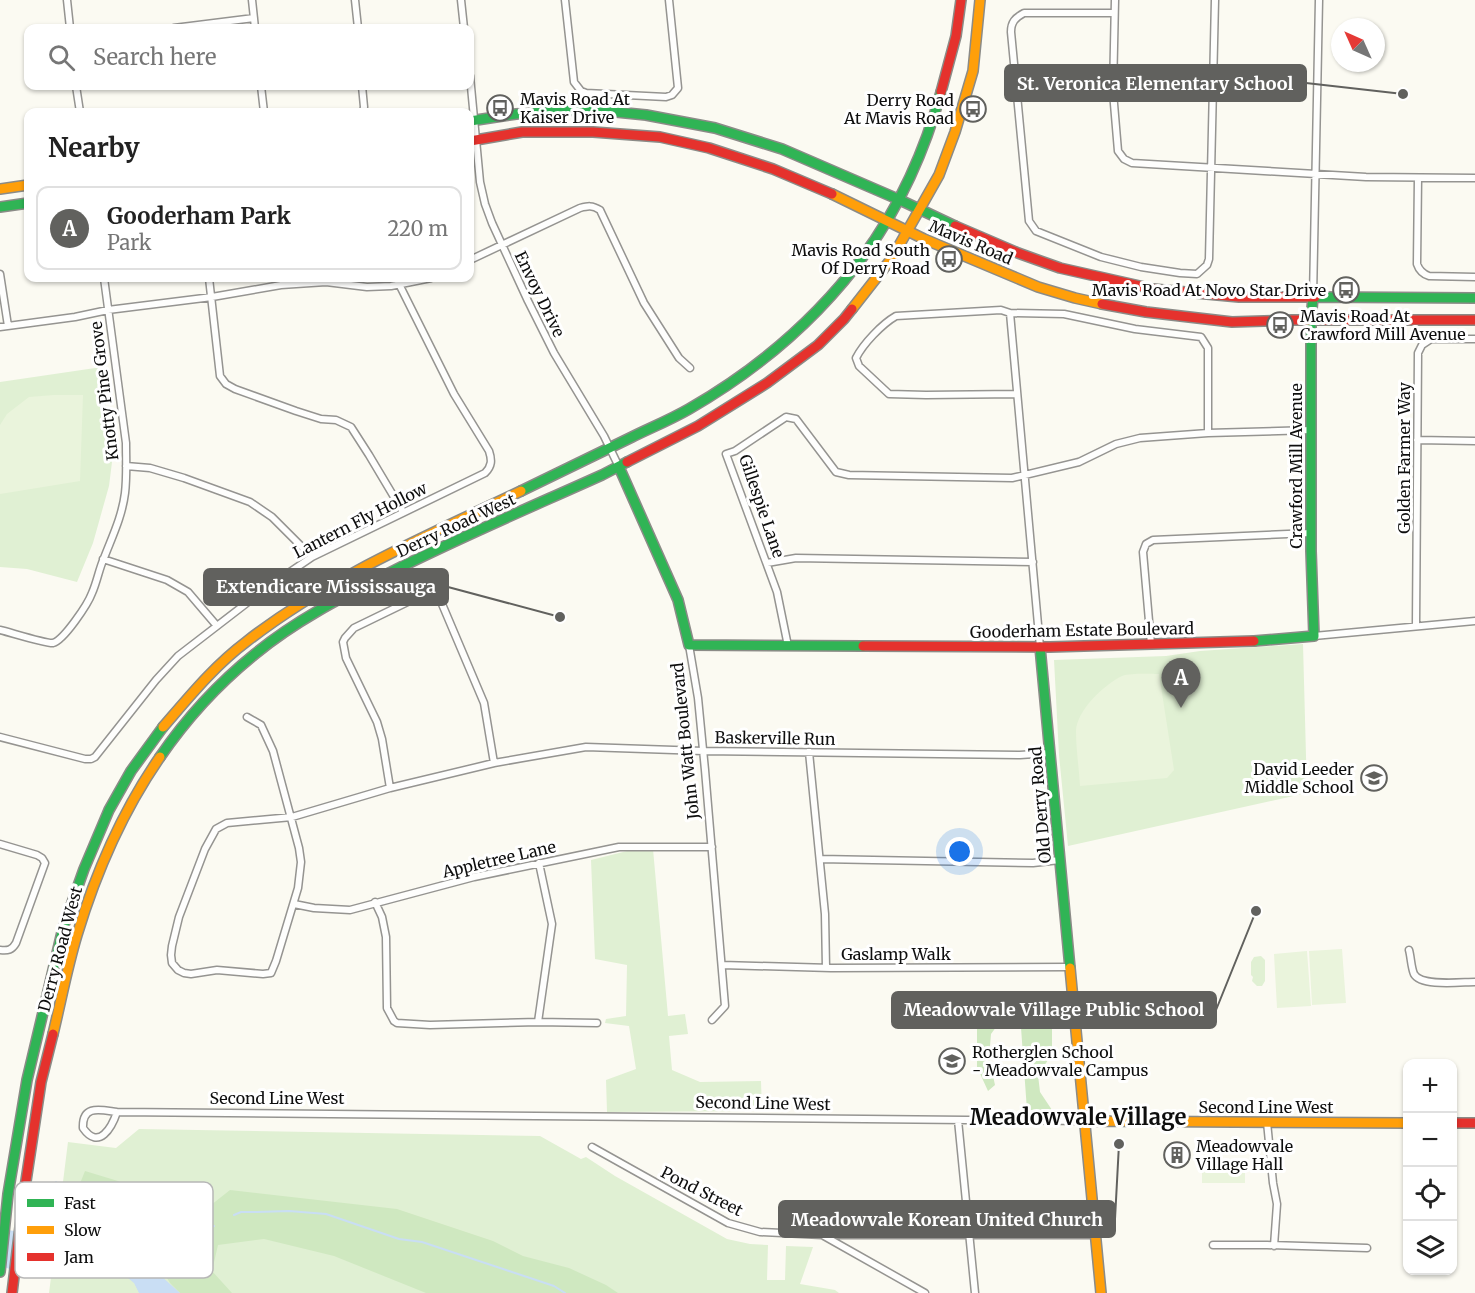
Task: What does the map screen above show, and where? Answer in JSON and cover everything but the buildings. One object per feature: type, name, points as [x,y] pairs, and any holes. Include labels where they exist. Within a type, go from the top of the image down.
[{"type":"main road","name":"Derry Road West","points":[[0,1272],[8,1194],[27,1080],[63,928],[84,869],[109,810],[131,771],[156,735],[202,681],[244,643],[289,610],[342,578],[687,410],[717,394],[776,352],[834,296],[888,222],[900,200],[917,164],[939,103],[956,38],[961,0]]},
{"type":"main road","name":"Derry Road West","points":[[26,1182],[41,1082],[76,938],[95,880],[123,817],[145,779],[170,743],[213,693],[255,654],[296,624],[351,592],[435,550],[619,467],[698,426],[750,395],[818,345],[844,319],[883,270],[939,175],[963,108],[973,71],[980,0]]},
{"type":"main road","name":"Mavis Road","points":[[474,120],[575,110],[606,111],[683,121],[715,128],[782,149],[1018,253],[1060,268],[1153,289],[1239,297],[1475,298]]},
{"type":"main road","name":"Mavis Road","points":[[474,140],[522,132],[593,132],[660,137],[709,148],[773,169],[1038,287],[1106,305],[1232,322],[1475,320]]},
{"type":"main road","points":[[0,189],[24,186]]},
{"type":"main road","points":[[0,207],[24,204]]},
{"type":"main road","name":"Crawford Mill Avenue","points":[[1313,297],[1311,321],[1311,582],[1314,636]]},
{"type":"main road","name":"John Watt Boulevard","points":[[619,467],[678,600],[690,645]]},
{"type":"main road","name":"Gooderham Estate Boulevard","points":[[690,645],[1040,647],[1246,642],[1314,636]]},
{"type":"main road","name":"Old Derry Road","points":[[1040,647],[1101,1293]]},
{"type":"main road","name":"Second Line West","points":[[1085,1121],[1403,1123]]},
{"type":"main road","points":[[1457,1123],[1475,1124]]},
{"type":"main road","name":"Derry Road West","points":[[12,1293],[15,1268]]},
{"type":"street","points":[[67,0],[70,24]]},
{"type":"street","points":[[252,0],[255,24]]},
{"type":"street","points":[[355,0],[358,24]]},
{"type":"street","points":[[461,0],[464,24]]},
{"type":"street","points":[[565,0],[574,82],[580,91],[666,97],[672,95],[678,88],[669,0]]},
{"type":"street","points":[[1115,0],[1113,92],[1118,152],[1121,157],[1132,163],[1366,177],[1475,178]]},
{"type":"street","points":[[1114,13],[1024,13],[1017,16],[1013,22],[1011,32],[1029,221],[1036,231],[1101,257],[1161,270],[1197,274],[1207,265],[1209,259],[1215,0]]},
{"type":"street","points":[[1313,297],[1318,0]]},
{"type":"street","points":[[206,24],[254,18]]},
{"type":"street","points":[[77,90],[79,108]]},
{"type":"street","points":[[261,90],[264,108]]},
{"type":"street","points":[[362,90],[364,108]]},
{"type":"street","name":"Envoy Drive","points":[[471,90],[471,108]]},
{"type":"street","name":"Envoy Drive","points":[[474,150],[485,204],[502,245],[554,353],[619,467]]},
{"type":"street","points":[[1418,178],[1417,264],[1419,269],[1423,274],[1429,276],[1475,277]]},
{"type":"street","points":[[474,258],[580,208],[591,206],[600,210],[644,303],[679,358],[690,368]]},
{"type":"street","points":[[0,274],[8,326]]},
{"type":"street","name":"Knotty Pine Grove","points":[[0,630],[44,642],[53,643],[62,637],[92,594],[122,512],[125,492],[126,443],[104,282]]},
{"type":"street","points":[[210,282],[220,376],[223,380],[235,389],[321,419],[336,420],[351,428],[403,512]]},
{"type":"street","points":[[0,327],[281,285],[326,282],[367,287],[393,282]]},
{"type":"street","name":"Lantern Fly Hollow","points":[[0,737],[85,759],[95,758],[156,680],[178,656],[272,584],[312,557],[485,473],[489,469],[492,460],[489,451],[454,394],[398,282]]},
{"type":"street","points":[[1017,394],[889,394],[859,366],[856,358],[859,351],[887,321],[896,316],[1000,310],[1010,313],[1064,314],[1135,329],[1201,337],[1208,348],[1208,433]]},
{"type":"street","name":"Old Derry Road","points":[[1010,313],[1040,647]]},
{"type":"street","name":"Golden Farmer Way","points":[[1416,626],[1418,353],[1422,345],[1431,339],[1475,339]]},
{"type":"street","name":"Gillespie Lane","points":[[788,646],[777,592],[726,454],[735,451],[786,417],[796,419],[836,472],[849,475],[1012,478],[1024,475]]},
{"type":"street","points":[[1024,475],[1079,462],[1116,444],[1140,438],[1208,433],[1312,430]]},
{"type":"street","points":[[1417,440],[1475,441]]},
{"type":"street","points":[[126,466],[150,468],[250,502],[272,517],[312,557]]},
{"type":"street","points":[[1151,644],[1143,552],[1146,544],[1152,540],[1311,533]]},
{"type":"street","points":[[767,563],[796,558],[1033,562]]},
{"type":"street","points":[[103,560],[167,580],[188,592],[217,626]]},
{"type":"street","points":[[390,788],[377,722],[346,658],[343,642],[354,628],[424,594],[432,593],[438,597],[478,686],[484,703],[495,763]]},
{"type":"street","name":"Gooderham Estate Boulevard","points":[[1314,636],[1475,621]]},
{"type":"street","name":"John Watt Boulevard","points":[[690,645],[698,698],[725,1006],[712,1020]]},
{"type":"street","points":[[247,717],[261,725],[273,751],[292,817],[301,862],[294,904]]},
{"type":"street","name":"Baskerville Run","points":[[294,904],[271,973],[217,970],[191,974],[178,970],[172,963],[172,945],[179,917],[205,849],[216,829],[227,823],[292,817],[390,788],[495,763],[586,747],[703,751],[1020,755],[1050,753]]},
{"type":"street","points":[[809,752],[825,914],[826,968]]},
{"type":"street","points":[[0,844],[37,855],[45,863],[16,942],[8,951],[0,950]]},
{"type":"street","name":"Appletree Lane","points":[[294,904],[314,908],[350,910],[474,877],[619,847],[712,847]]},
{"type":"street","points":[[820,859],[1033,862],[1060,860]]},
{"type":"street","points":[[538,1022],[552,924],[539,862]]},
{"type":"street","points":[[375,902],[382,917],[386,937],[387,1008],[394,1021],[430,1025],[597,1023]]},
{"type":"street","points":[[1409,950],[1414,975],[1422,981],[1475,982]]},
{"type":"street","name":"Gaslamp Walk","points":[[722,965],[826,968],[1069,967]]},
{"type":"street","name":"Second Line West","points":[[117,1112],[112,1126],[104,1135],[89,1136],[83,1128],[84,1118],[92,1110],[1085,1121]]},
{"type":"street","points":[[958,1119],[975,1293]]},
{"type":"street","points":[[1267,1122],[1277,1204],[1274,1245]]},
{"type":"street","name":"Pond Street","points":[[592,1147],[728,1223],[760,1232],[822,1235],[1095,1235]]},
{"type":"street","points":[[822,1235],[925,1293]]},
{"type":"street","points":[[1213,1245],[1367,1248]]},
{"type":"green space","points":[[102,367],[112,462],[109,486],[93,543],[77,582],[27,569],[0,567],[0,382]]},
{"type":"green space","points":[[83,395],[80,481],[0,494],[0,425],[7,414],[29,397]]},
{"type":"green space","points":[[1303,644],[1307,793],[1068,846],[1059,755],[1054,660],[1166,656],[1200,651]]},
{"type":"green space","points":[[1159,674],[1174,770],[1167,778],[1080,786],[1076,731],[1086,707],[1107,685],[1122,676]]},
{"type":"green space","points":[[653,849],[668,1016],[685,1014],[688,1034],[669,1036],[672,1070],[700,1082],[761,1081],[762,1111],[607,1112],[606,1080],[636,1069],[629,1026],[605,1023],[606,1019],[626,1016],[627,965],[595,959],[591,860],[627,851]]},
{"type":"green space","points":[[1342,949],[1346,1003],[1312,1005],[1309,951]]},
{"type":"green space","points":[[1307,951],[1311,1006],[1277,1008],[1274,954]]},
{"type":"green space","points":[[1261,956],[1265,960],[1265,981],[1262,986],[1257,986],[1252,981],[1251,962],[1254,957]]},
{"type":"green space","points":[[1052,1009],[1052,1054],[1038,1075],[1040,1092],[1052,1110],[1027,1110],[1020,1014]]},
{"type":"green space","points":[[992,1012],[1002,1019],[991,1034],[989,1058],[995,1085],[988,1091],[977,1067],[977,1029]]},
{"type":"green space","points":[[139,1129],[540,1136],[581,1159],[586,1157],[615,1176],[727,1239],[768,1245],[767,1280],[785,1280],[786,1246],[813,1247],[800,1284],[835,1290],[839,1293],[49,1293],[51,1278],[213,1278],[213,1182],[63,1182],[68,1142],[116,1148]]},
{"type":"green space","points":[[1202,1159],[1245,1159],[1245,1183],[1202,1183]]},
{"type":"green space","points":[[85,1171],[120,1182],[81,1182]]},
{"type":"green space","points":[[230,1190],[397,1209],[493,1241],[523,1256],[569,1268],[618,1293],[426,1293],[334,1256],[264,1239],[218,1245],[213,1267],[213,1203]]},
{"type":"green space","points":[[213,1272],[232,1293],[180,1293],[167,1278],[213,1278]]},
{"type":"water","points":[[0,1229],[15,1231],[15,1271],[0,1265]]},
{"type":"water","points":[[128,1278],[163,1278],[180,1293],[139,1293],[134,1283]]},
{"type":"waterway","points":[[234,1215],[241,1212],[289,1211],[326,1214],[399,1239],[422,1242],[554,1286],[565,1293]]},
{"type":"traffic: fast","points":[[521,491],[689,409],[724,388],[757,364],[818,310],[845,280],[891,213],[919,156],[941,92]]},
{"type":"traffic: fast","points":[[474,120],[516,114],[575,110],[646,115],[715,128],[782,149],[955,226]]},
{"type":"traffic: fast","points":[[0,207],[24,204]]},
{"type":"traffic: fast","points":[[1254,641],[1314,636],[1311,551],[1311,320],[1313,297]]},
{"type":"traffic: fast","points":[[1315,297],[1475,298]]},
{"type":"traffic: fast","points":[[160,757],[192,715],[216,689],[242,665],[304,619],[417,559],[627,462]]},
{"type":"traffic: fast","points":[[619,467],[678,600],[689,645],[863,646]]},
{"type":"traffic: fast","points":[[1040,647],[1070,968]]},
{"type":"traffic: fast","points":[[0,1272],[8,1194],[27,1080],[63,928],[84,869],[109,810],[131,771],[163,727]]},
{"type":"traffic: slow","points":[[852,309],[892,258],[939,175],[955,132],[973,71],[980,0]]},
{"type":"traffic: slow","points":[[0,189],[24,186]]},
{"type":"traffic: slow","points":[[832,194],[924,239],[1038,287],[1102,304]]},
{"type":"traffic: slow","points":[[163,727],[223,661],[246,642],[311,597],[379,559],[521,491]]},
{"type":"traffic: slow","points":[[53,1034],[73,947],[93,888],[122,821],[160,757]]},
{"type":"traffic: slow","points":[[1070,968],[1101,1293]]},
{"type":"traffic: slow","points":[[1085,1121],[1403,1123]]},
{"type":"traffic: jam","points":[[941,92],[956,36],[961,0]]},
{"type":"traffic: jam","points":[[474,140],[522,132],[593,132],[660,137],[709,148],[773,169],[832,194]]},
{"type":"traffic: jam","points":[[955,226],[1060,268],[1153,289],[1239,297],[1315,297]]},
{"type":"traffic: jam","points":[[1102,304],[1146,312],[1232,322],[1475,320]]},
{"type":"traffic: jam","points":[[627,462],[698,426],[767,383],[818,345],[852,309]]},
{"type":"traffic: jam","points":[[863,646],[1050,647],[1254,641]]},
{"type":"traffic: jam","points":[[26,1182],[41,1082],[53,1034]]},
{"type":"traffic: jam","points":[[1457,1123],[1475,1123]]},
{"type":"traffic: jam","points":[[12,1293],[15,1268]]},
{"type":"place","name":"St. Veronica Elementary School","points":[[1403,94]]},
{"type":"place","name":"Mavis Road At Kaiser Drive","points":[[500,108]]},
{"type":"place","name":"Derry Road At Mavis Road","points":[[973,109]]},
{"type":"place","name":"Mavis Road South Of Derry Road","points":[[949,259]]},
{"type":"place","name":"Mavis Road At Novo Star Drive","points":[[1346,290]]},
{"type":"place","name":"Mavis Road At Crawford Mill Avenue","points":[[1280,325]]},
{"type":"place","name":"Extendicare Mississauga","points":[[560,617]]},
{"type":"place","name":"Gooderham Park","points":[[1181,708]]},
{"type":"place","name":"David Leeder Middle School","points":[[1374,778]]},
{"type":"place","name":"Meadowvale Village Public School","points":[[1256,911]]},
{"type":"place","name":"Rotherglen School - Meadowvale Campus","points":[[952,1061]]},
{"type":"place","name":"Meadowvale Korean United Church","points":[[1119,1144]]},
{"type":"place","name":"Meadowvale Village Hall","points":[[1177,1155]]},
{"type":"district","name":"Meadowvale Village","points":[[1078,1117]]}]
